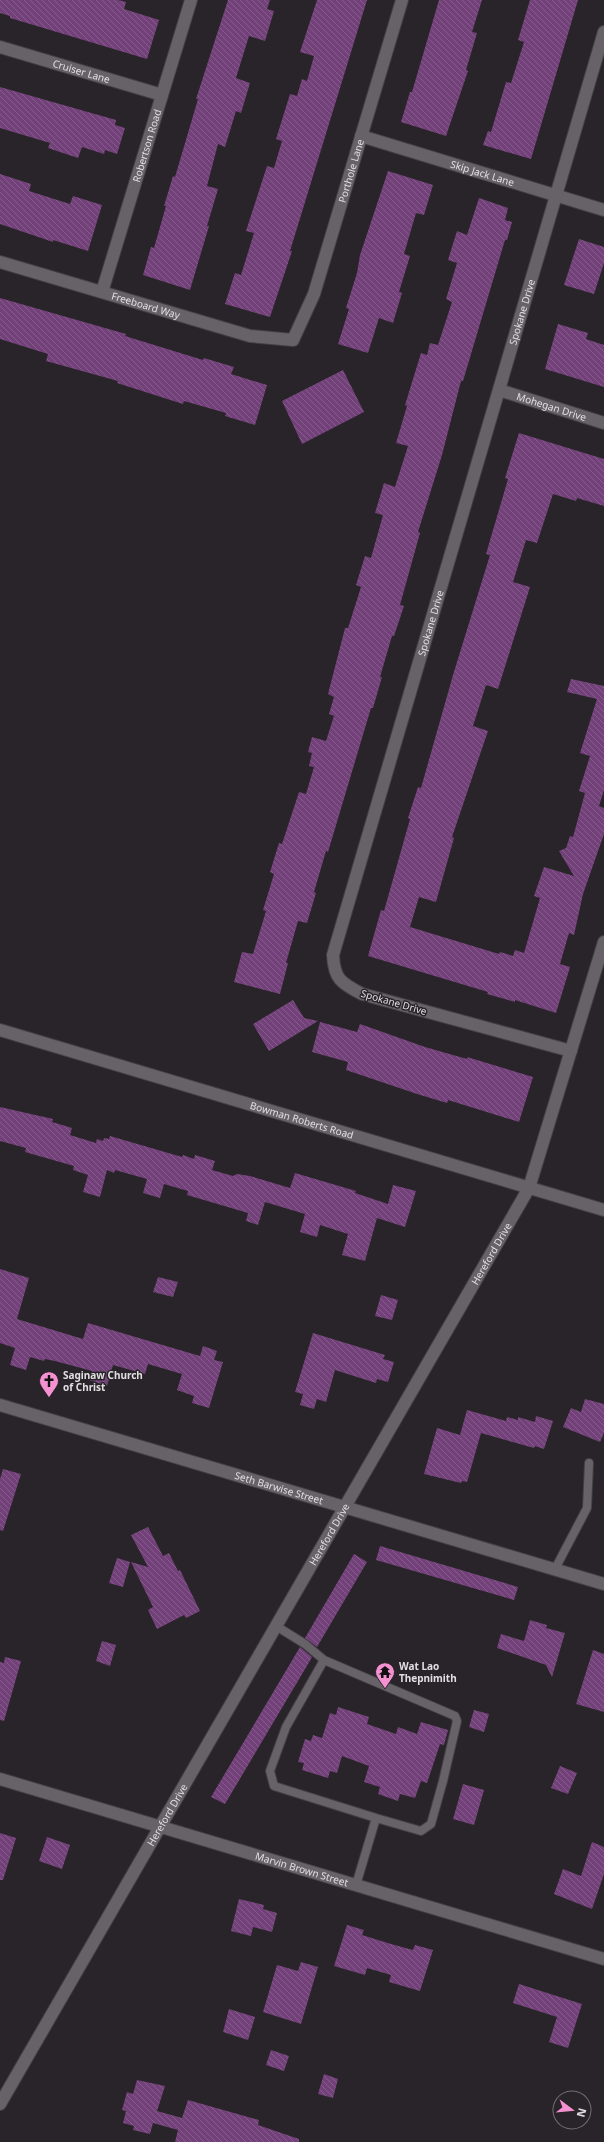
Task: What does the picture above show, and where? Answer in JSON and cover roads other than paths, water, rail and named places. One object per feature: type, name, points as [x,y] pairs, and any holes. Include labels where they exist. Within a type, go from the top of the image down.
[{"type":"street","name":"Robertson Road","points":[[102,292],[191,0]]},
{"type":"street","name":"Porthole Lane","points":[[293,340],[314,294],[402,0]]},
{"type":"street","name":"Spokane Drive","points":[[571,1051],[362,994],[343,984],[334,971],[333,955],[604,32]]},
{"type":"street","name":"Cruiser Lane","points":[[0,47],[162,96]]},
{"type":"street","name":"Skip Jack Lane","points":[[361,136],[604,210]]},
{"type":"street","name":"Freeboard Way","points":[[0,262],[250,336],[293,340]]},
{"type":"street","name":"Mohegan Drive","points":[[499,390],[604,423]]},
{"type":"street","name":"Hereford Drive","points":[[0,2104],[159,1826],[529,1188],[604,942]]},
{"type":"street","name":"Bowman Roberts Road","points":[[0,1030],[604,1210]]},
{"type":"street","name":"Seth Barwise Street","points":[[0,1405],[604,1584]]},
{"type":"street","name":"Marvin Brown Street","points":[[0,1779],[604,1959]]},
{"type":"lane","points":[[555,1569],[587,1508],[589,1463]]},
{"type":"lane","points":[[276,1626],[306,1644],[324,1660],[455,1716],[457,1721],[431,1824],[421,1831],[274,1786],[270,1771],[286,1727],[324,1660]]},
{"type":"lane","points":[[356,1885],[376,1818]]},
{"type":"place","name":"Saginaw Church of Christ","points":[[49,1398]]},
{"type":"place","name":"Wat Lao Thepnimith","points":[[385,1689]]}]
